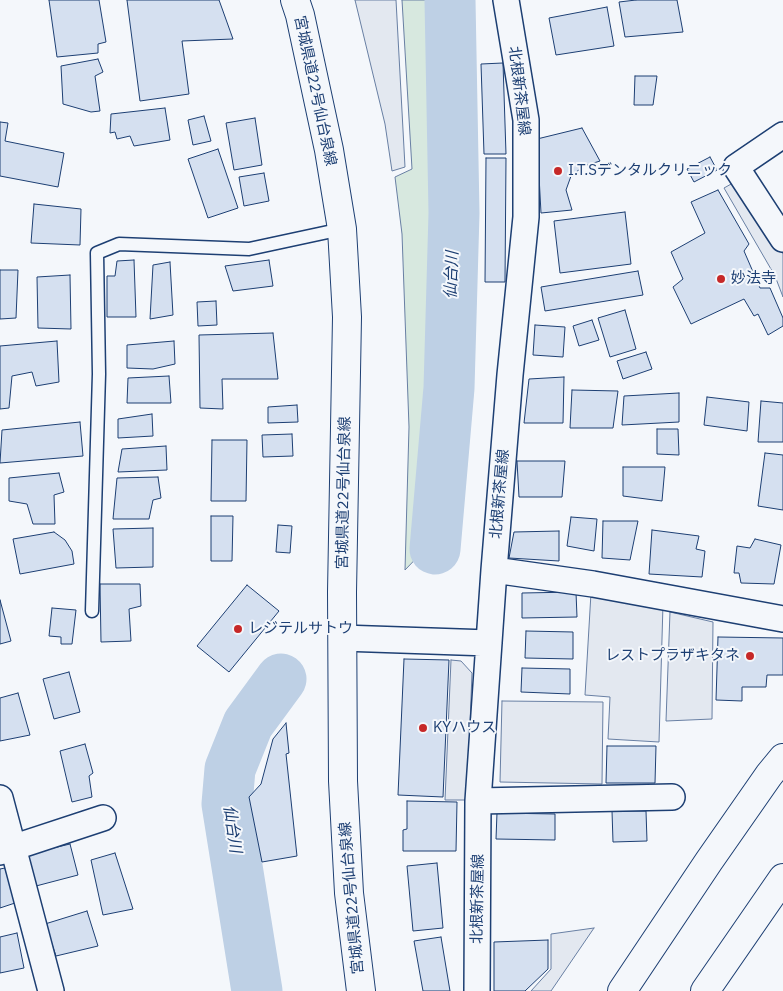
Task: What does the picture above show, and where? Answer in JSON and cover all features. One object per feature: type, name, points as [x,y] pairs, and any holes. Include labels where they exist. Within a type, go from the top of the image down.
[{"type":"main road","name":"宮城県道22号仙台泉線","points":[[295,0],[329,150],[342,229],[347,317],[342,592],[343,781],[349,893],[361,991]]},
{"type":"main road","points":[[622,991],[709,860],[783,758]]},
{"type":"main road","points":[[706,991],[783,878]]},
{"type":"street","name":"北根新茶屋線","points":[[477,991],[478,801],[510,374],[526,217],[526,120],[506,0]]},
{"type":"street","points":[[783,135],[736,166],[783,239]]},
{"type":"street","points":[[494,570],[593,584],[783,619]]},
{"type":"street","points":[[342,638],[489,643]]},
{"type":"street","points":[[478,801],[672,797]]},
{"type":"street","points":[[0,798],[7,850],[51,991]]},
{"type":"street","points":[[7,850],[103,818]]},
{"type":"lane","points":[[92,611],[98,374],[97,253],[119,244],[249,249],[342,229]]},
{"type":"shaded area","points":[[355,0],[396,0],[405,167],[392,171],[385,124]]},
{"type":"shaded area","points":[[402,0],[435,0],[446,214],[441,388],[429,545],[405,570],[409,427],[402,234],[395,177],[412,169]]},
{"type":"shaded area","points":[[733,183],[783,254],[783,297],[775,276],[724,188]]},
{"type":"shaded area","points":[[591,593],[663,604],[659,742],[608,739],[610,697],[585,695]]},
{"type":"shaded area","points":[[670,612],[713,622],[712,719],[666,721]]},
{"type":"shaded area","points":[[451,660],[461,661],[472,673],[467,800],[445,800]]},
{"type":"shaded area","points":[[502,701],[603,702],[602,784],[500,782]]},
{"type":"shaded area","points":[[594,928],[551,991],[531,991],[551,969],[551,934]]},
{"type":"building","points":[[49,0],[99,0],[106,42],[98,44],[98,53],[57,57]]},
{"type":"building","points":[[127,0],[219,0],[233,39],[182,41],[189,94],[140,101]]},
{"type":"building","points":[[677,0],[683,32],[625,37],[619,2]]},
{"type":"building","points":[[607,7],[614,46],[556,55],[549,18]]},
{"type":"building","points":[[98,59],[103,72],[95,76],[100,111],[91,112],[63,104],[61,66]]},
{"type":"building","points":[[503,63],[506,154],[484,154],[481,64]]},
{"type":"building","points":[[635,76],[657,76],[653,105],[634,105]]},
{"type":"building","points":[[165,108],[170,140],[134,146],[130,136],[117,139],[115,132],[110,133],[111,114]]},
{"type":"building","points":[[204,116],[211,141],[193,145],[188,120]]},
{"type":"building","points":[[255,118],[262,165],[234,170],[226,123]]},
{"type":"building","points":[[0,122],[8,123],[5,141],[64,153],[58,187],[0,176]]},
{"type":"building","name":"I.T.Sデンタルクリニック","points":[[582,128],[600,161],[584,166],[571,176],[566,190],[572,210],[541,213],[537,139]]},
{"type":"building","points":[[218,149],[238,208],[208,218],[188,159]]},
{"type":"building","points":[[710,157],[717,170],[694,182],[687,169]]},
{"type":"building","points":[[486,158],[506,158],[505,282],[485,282]]},
{"type":"building","points":[[264,173],[269,201],[244,206],[239,177]]},
{"type":"building","points":[[718,190],[749,244],[744,251],[760,288],[770,288],[783,318],[783,326],[768,335],[758,314],[754,316],[744,299],[691,324],[673,287],[683,279],[671,252],[705,233],[691,202]]},
{"type":"building","points":[[34,204],[81,209],[80,245],[31,243]]},
{"type":"building","points":[[625,212],[631,264],[560,273],[554,221]]},
{"type":"building","points":[[134,260],[136,317],[107,317],[107,276],[115,276],[117,261]]},
{"type":"building","points":[[269,260],[273,286],[233,291],[225,266]]},
{"type":"building","points":[[170,262],[173,315],[150,319],[153,265]]},
{"type":"building","points":[[0,270],[18,270],[16,318],[0,319]]},
{"type":"building","points":[[638,271],[643,295],[545,311],[541,287]]},
{"type":"building","points":[[70,275],[71,329],[38,328],[37,277]]},
{"type":"building","points":[[216,301],[217,325],[198,326],[197,302]]},
{"type":"building","points":[[625,310],[636,349],[610,357],[598,318]]},
{"type":"building","points":[[592,320],[599,340],[579,346],[573,326]]},
{"type":"building","points":[[535,325],[565,327],[563,357],[533,355]]},
{"type":"building","points":[[273,333],[278,379],[222,379],[223,409],[200,408],[199,335]]},
{"type":"building","points":[[57,341],[59,382],[36,386],[32,372],[12,376],[9,408],[0,409],[0,346]]},
{"type":"building","points":[[174,341],[175,364],[153,369],[127,368],[127,345]]},
{"type":"building","points":[[646,352],[652,369],[623,379],[617,361]]},
{"type":"building","points":[[169,376],[171,403],[127,403],[128,378]]},
{"type":"building","points":[[564,377],[563,423],[524,423],[529,379]]},
{"type":"building","points":[[572,390],[618,391],[613,428],[570,428]]},
{"type":"building","points":[[679,393],[679,422],[622,425],[624,396]]},
{"type":"building","points":[[707,397],[749,402],[747,431],[704,425]]},
{"type":"building","points":[[761,401],[783,403],[783,442],[758,442]]},
{"type":"building","points":[[297,405],[298,422],[268,423],[268,407]]},
{"type":"building","points":[[152,414],[153,436],[118,438],[118,419]]},
{"type":"building","points":[[80,422],[83,456],[0,463],[2,430]]},
{"type":"building","points":[[657,429],[678,429],[679,455],[657,454]]},
{"type":"building","points":[[292,434],[293,456],[263,457],[262,435]]},
{"type":"building","points":[[212,440],[247,440],[246,501],[211,501]]},
{"type":"building","points":[[166,446],[167,470],[118,472],[122,449]]},
{"type":"building","points":[[765,453],[783,455],[783,510],[758,506]]},
{"type":"building","points":[[517,461],[565,461],[562,497],[519,497]]},
{"type":"building","points":[[623,467],[665,467],[662,501],[623,496]]},
{"type":"building","points":[[59,473],[64,492],[54,495],[55,524],[33,524],[27,504],[9,501],[9,478]]},
{"type":"building","points":[[158,477],[161,498],[153,500],[149,519],[113,519],[117,478]]},
{"type":"building","points":[[211,516],[233,516],[232,561],[211,561]]},
{"type":"building","points":[[571,517],[597,519],[594,551],[567,546]]},
{"type":"building","points":[[603,521],[638,521],[630,560],[602,558]]},
{"type":"building","points":[[278,525],[292,526],[290,553],[276,552]]},
{"type":"building","points":[[153,528],[153,567],[116,568],[113,529]]},
{"type":"building","points":[[652,530],[699,536],[696,549],[705,551],[702,577],[649,574]]},
{"type":"building","points":[[559,531],[559,561],[509,558],[514,532]]},
{"type":"building","points":[[54,532],[65,540],[72,551],[74,564],[20,574],[13,539]]},
{"type":"building","points":[[755,539],[781,545],[774,584],[741,583],[739,573],[734,573],[737,546],[750,548]]},
{"type":"building","points":[[100,584],[140,584],[141,606],[129,609],[131,641],[101,642]]},
{"type":"building","name":"レジテルサトウ","points":[[247,585],[279,611],[229,672],[197,646]]},
{"type":"building","points":[[576,592],[577,617],[522,618],[522,593]]},
{"type":"building","points":[[0,600],[11,641],[0,644]]},
{"type":"building","points":[[52,608],[76,610],[72,644],[61,644],[61,637],[49,636]]},
{"type":"building","points":[[526,631],[573,632],[573,659],[525,658]]},
{"type":"building","name":"レストプラザキタネ","points":[[718,637],[783,638],[783,675],[767,675],[766,687],[742,687],[742,701],[716,700]]},
{"type":"building","name":"KYハウス","points":[[404,659],[449,660],[443,797],[398,795]]},
{"type":"building","points":[[522,668],[570,669],[570,694],[521,692]]},
{"type":"building","points":[[69,672],[80,712],[54,719],[43,679]]},
{"type":"building","points":[[18,693],[30,735],[0,741],[0,698]]},
{"type":"building","points":[[286,723],[289,753],[286,754],[297,856],[262,862],[249,797],[261,784],[273,739]]},
{"type":"building","points":[[85,744],[93,773],[89,776],[92,797],[72,802],[60,751]]},
{"type":"building","points":[[607,746],[656,746],[655,783],[606,783]]},
{"type":"building","points":[[407,801],[457,802],[456,851],[403,851],[403,830],[407,829]]},
{"type":"building","points":[[612,811],[646,811],[647,841],[613,842]]},
{"type":"building","points":[[497,813],[555,814],[555,840],[496,839]]},
{"type":"building","points":[[70,844],[78,875],[36,886],[28,854]]},
{"type":"building","points":[[115,853],[133,909],[103,915],[91,860]]},
{"type":"building","points":[[437,863],[443,928],[413,931],[407,866]]},
{"type":"building","points":[[5,868],[15,903],[0,908],[0,869]]},
{"type":"building","points":[[87,911],[98,946],[56,956],[45,924]]},
{"type":"building","points":[[17,933],[24,968],[0,973],[0,937]]},
{"type":"building","points":[[441,937],[450,991],[423,991],[414,941]]},
{"type":"building","points":[[548,940],[548,969],[525,991],[494,991],[494,942]]},
{"type":"waterway","name":"仙台川","points":[[435,549],[449,388],[454,213],[450,0]]},
{"type":"waterway","name":"仙台川","points":[[257,991],[227,804],[230,769],[248,724],[281,679]]},
{"type":"place","name":"I.T.Sデンタルクリニック","points":[[558,171]]},
{"type":"place","name":"妙法寺","points":[[721,279]]},
{"type":"place","name":"レジテルサトウ","points":[[238,629]]},
{"type":"place","name":"レストプラザキタネ","points":[[750,656]]},
{"type":"place","name":"KYハウス","points":[[423,728]]}]
